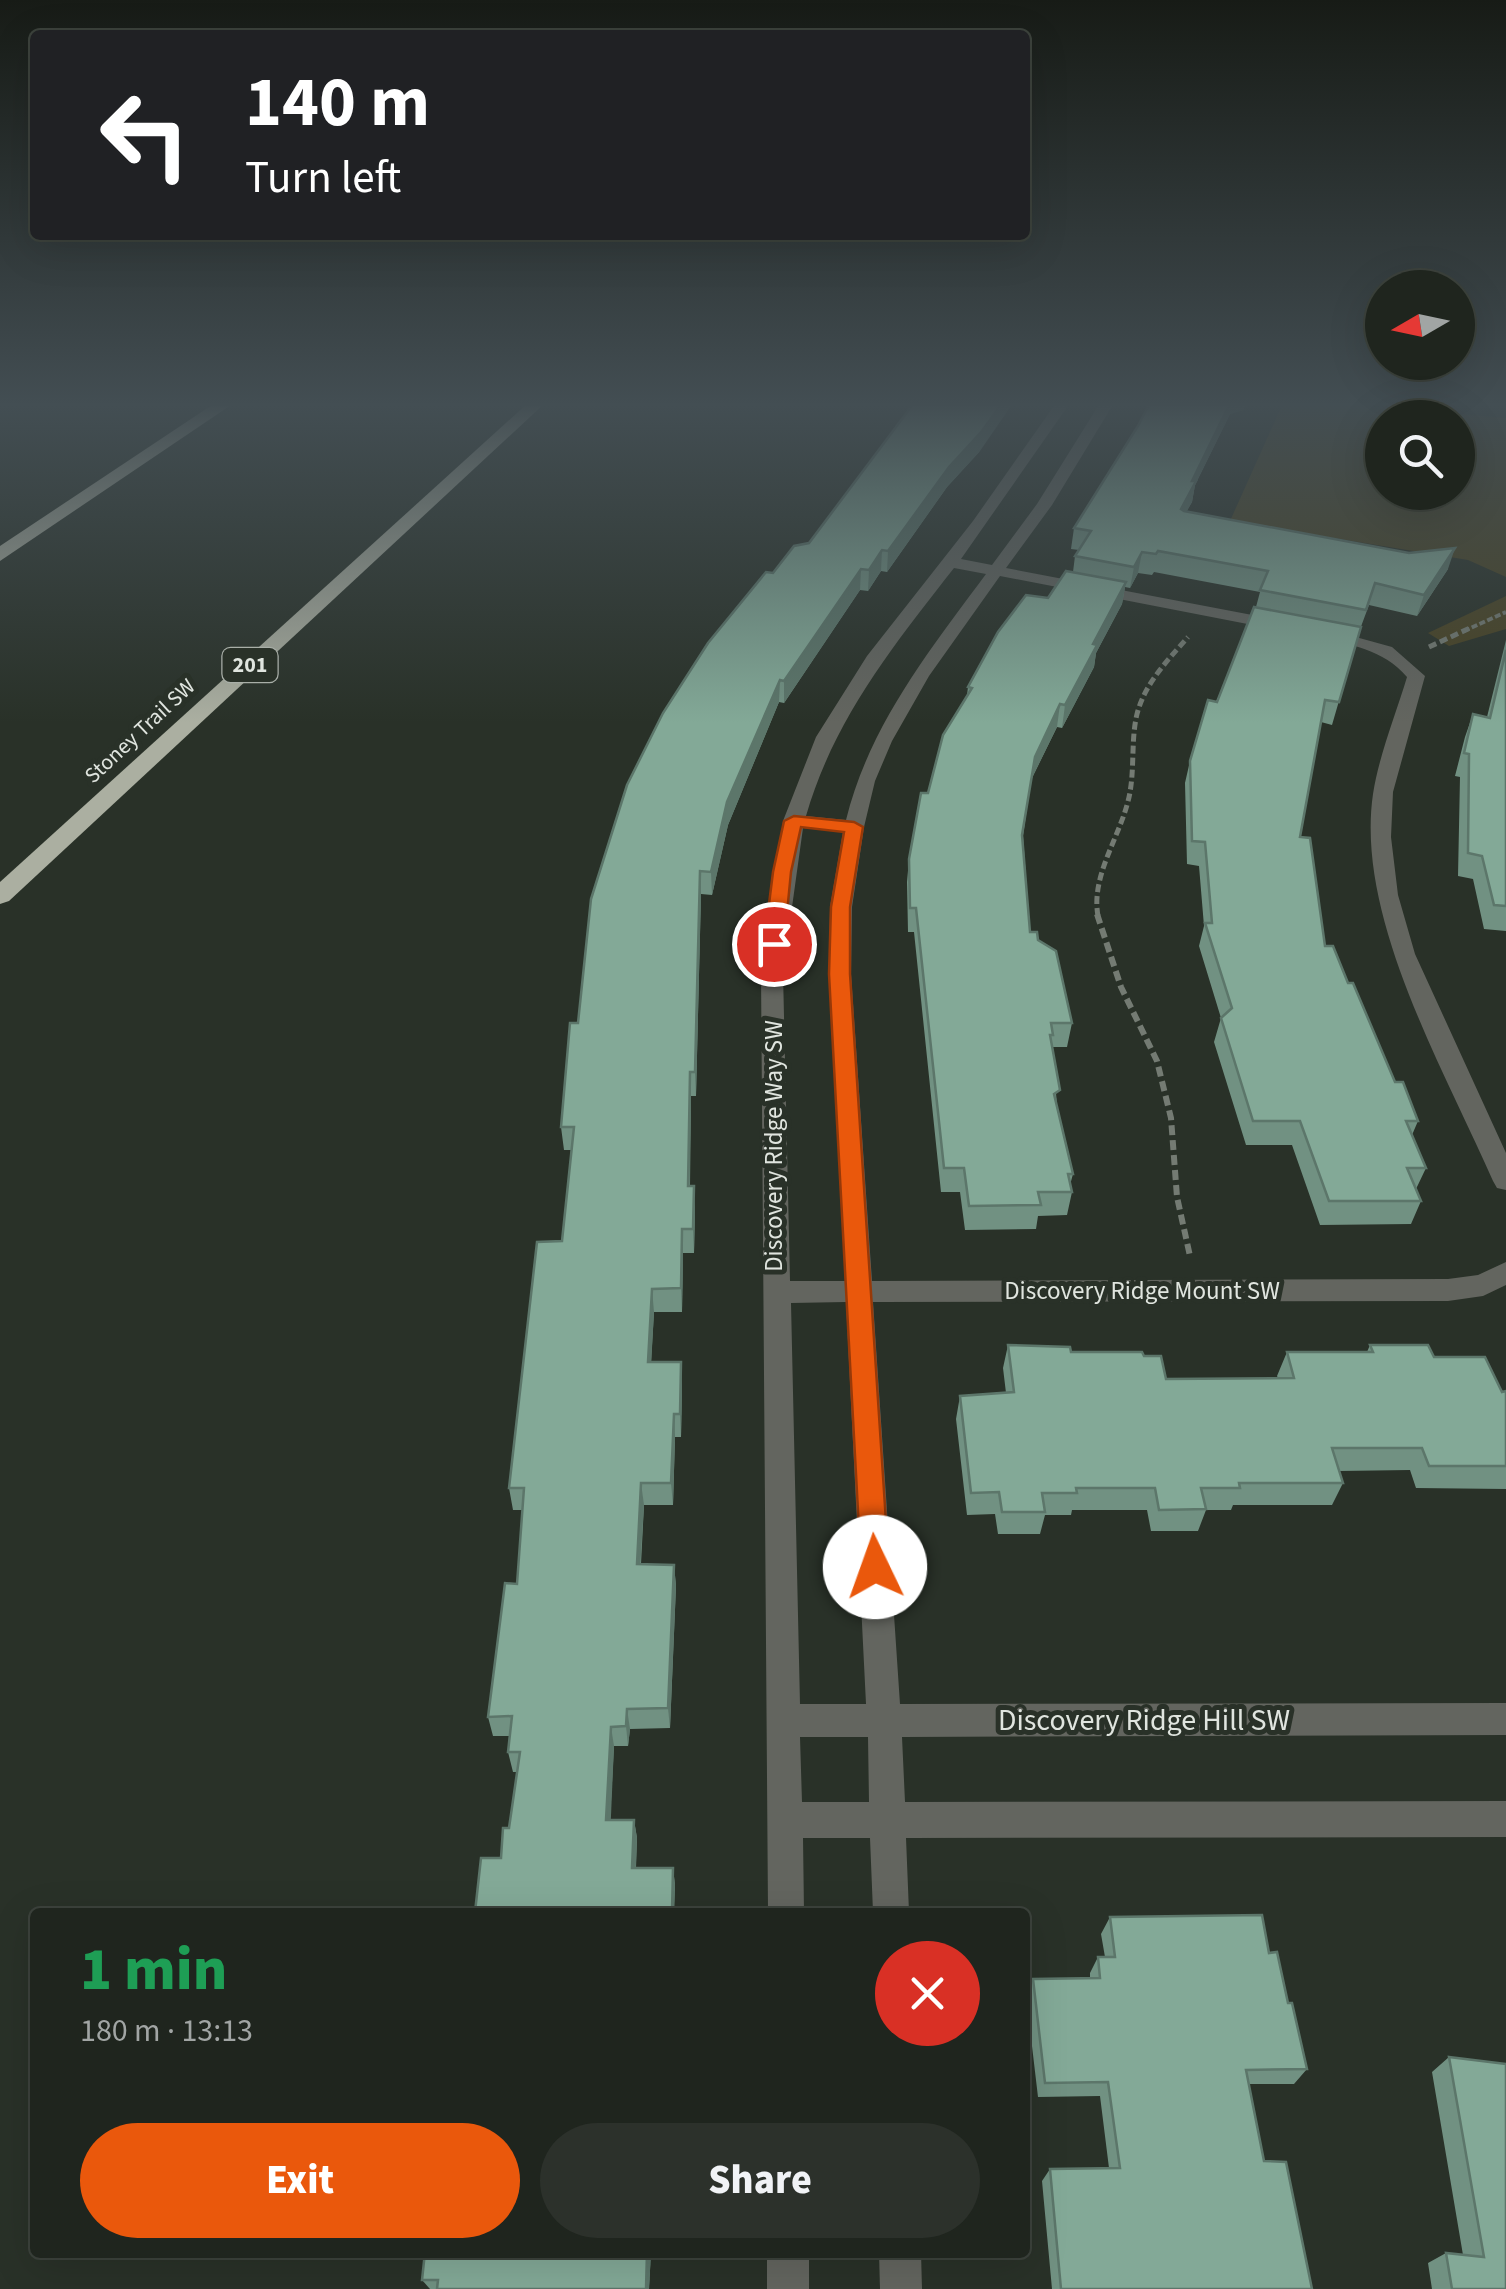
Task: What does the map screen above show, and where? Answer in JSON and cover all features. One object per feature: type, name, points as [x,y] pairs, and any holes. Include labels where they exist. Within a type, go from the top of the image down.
[{"type":"highway","points":[[0,554],[66,510]]},
{"type":"highway","name":"Stoney Trail SW","points":[[0,896],[421,510]]},
{"type":"street","name":"Discovery Ridge Way SW","points":[[786,1908],[772,972],[782,872],[814,763],[846,698],[995,510]]},
{"type":"street","name":"Discovery Ridge Way SW","points":[[891,1908],[884,1721],[840,974],[840,907],[866,781],[900,706],[997,572],[1027,510]]},
{"type":"street","points":[[950,562],[1357,640],[1400,658],[1416,676],[1383,792],[1381,837],[1387,895],[1404,954],[1506,1181]]},
{"type":"street","points":[[794,821],[854,827]]},
{"type":"street","name":"Discovery Ridge Mount SW","points":[[775,1292],[1448,1290],[1483,1285],[1506,1272]]},
{"type":"street","name":"Discovery Ridge Hill SW","points":[[783,1721],[1506,1719]]},
{"type":"street","points":[[786,1820],[1506,1819]]},
{"type":"street","points":[[788,2258],[788,2289]]},
{"type":"street","points":[[900,2258],[901,2289]]},
{"type":"path","points":[[1400,658],[1506,612]]},
{"type":"path","points":[[1190,1258],[1178,1197],[1171,1118],[1157,1061],[1122,987],[1096,911],[1104,867],[1131,788],[1141,704],[1157,672],[1181,649],[1196,622]]},
{"type":"shaded area","points":[[1235,510],[1506,510],[1506,577],[1468,560],[1230,521]]},
{"type":"shaded area","points":[[1506,596],[1506,629],[1449,646],[1428,633]]},
{"type":"building","points":[[834,510],[918,510],[888,551],[882,550],[869,570],[861,569],[784,681],[780,680],[727,802],[711,872],[700,871],[695,1072],[690,1072],[688,1186],[694,1186],[693,1229],[682,1229],[681,1288],[652,1289],[648,1362],[681,1362],[680,1414],[674,1414],[671,1483],[641,1483],[637,1564],[674,1565],[668,1708],[627,1709],[626,1726],[611,1727],[606,1820],[634,1820],[632,1868],[673,1868],[672,1908],[475,1908],[481,1858],[501,1858],[503,1828],[509,1828],[520,1752],[508,1752],[512,1716],[488,1717],[505,1583],[517,1584],[524,1488],[509,1488],[537,1242],[562,1241],[574,1127],[561,1127],[570,1023],[578,1023],[591,899],[627,785],[663,713],[708,643],[766,572],[773,573],[794,546],[809,543]]},
{"type":"building","points":[[1085,510],[1182,510],[1409,553],[1455,548],[1424,595],[1375,583],[1366,610],[1260,590],[1268,571],[1158,551],[1142,552],[1134,567],[1075,556],[1091,531],[1074,528]]},
{"type":"building","points":[[1066,571],[1126,582],[1093,644],[1097,645],[1065,705],[1060,704],[1035,757],[1022,835],[1030,932],[1037,932],[1038,940],[1056,951],[1072,1023],[1051,1023],[1050,1035],[1060,1090],[1054,1094],[1073,1174],[1068,1174],[1072,1192],[1038,1192],[1041,1205],[969,1206],[964,1168],[944,1168],[916,908],[910,908],[909,859],[921,793],[928,793],[943,735],[972,688],[968,687],[998,632],[1026,595],[1048,598]]},
{"type":"building","points":[[1254,607],[1361,627],[1339,702],[1325,700],[1300,837],[1310,838],[1325,946],[1333,946],[1348,983],[1353,983],[1395,1082],[1403,1082],[1418,1121],[1406,1121],[1426,1168],[1407,1168],[1421,1201],[1329,1201],[1300,1121],[1253,1121],[1221,1018],[1232,1008],[1205,923],[1212,923],[1205,842],[1192,841],[1190,761],[1208,700],[1217,702]]},
{"type":"building","points":[[1506,650],[1506,906],[1494,905],[1482,856],[1468,853],[1469,754],[1464,753],[1473,714],[1490,718]]},
{"type":"building","points":[[1008,1345],[1161,1356],[1166,1379],[1294,1378],[1287,1352],[1373,1352],[1370,1345],[1428,1345],[1434,1357],[1485,1357],[1502,1392],[1506,1391],[1506,1466],[1429,1466],[1422,1448],[1332,1448],[1343,1483],[1239,1483],[1240,1488],[1201,1488],[1206,1509],[1159,1510],[1155,1488],[1076,1488],[1077,1493],[1042,1493],[1045,1512],[1002,1512],[999,1492],[971,1493],[960,1396],[1014,1392]]},
{"type":"building","points":[[1262,1915],[1269,1953],[1277,1952],[1288,2003],[1292,2003],[1307,2069],[1246,2070],[1264,2161],[1286,2162],[1312,2289],[1061,2289],[1050,2169],[1120,2168],[1108,2082],[1045,2083],[1033,1979],[1100,1978],[1098,1957],[1115,1957],[1110,1917]]},
{"type":"building","points":[[1449,2057],[1506,2064],[1506,2289],[1452,2289],[1446,2253],[1484,2257]]},
{"type":"building","points":[[424,2258],[647,2258],[646,2289],[437,2289],[438,2280],[422,2280]]},
{"type":"route","points":[[774,944],[782,872],[794,821],[854,827],[840,907],[840,974],[875,1567]]}]
